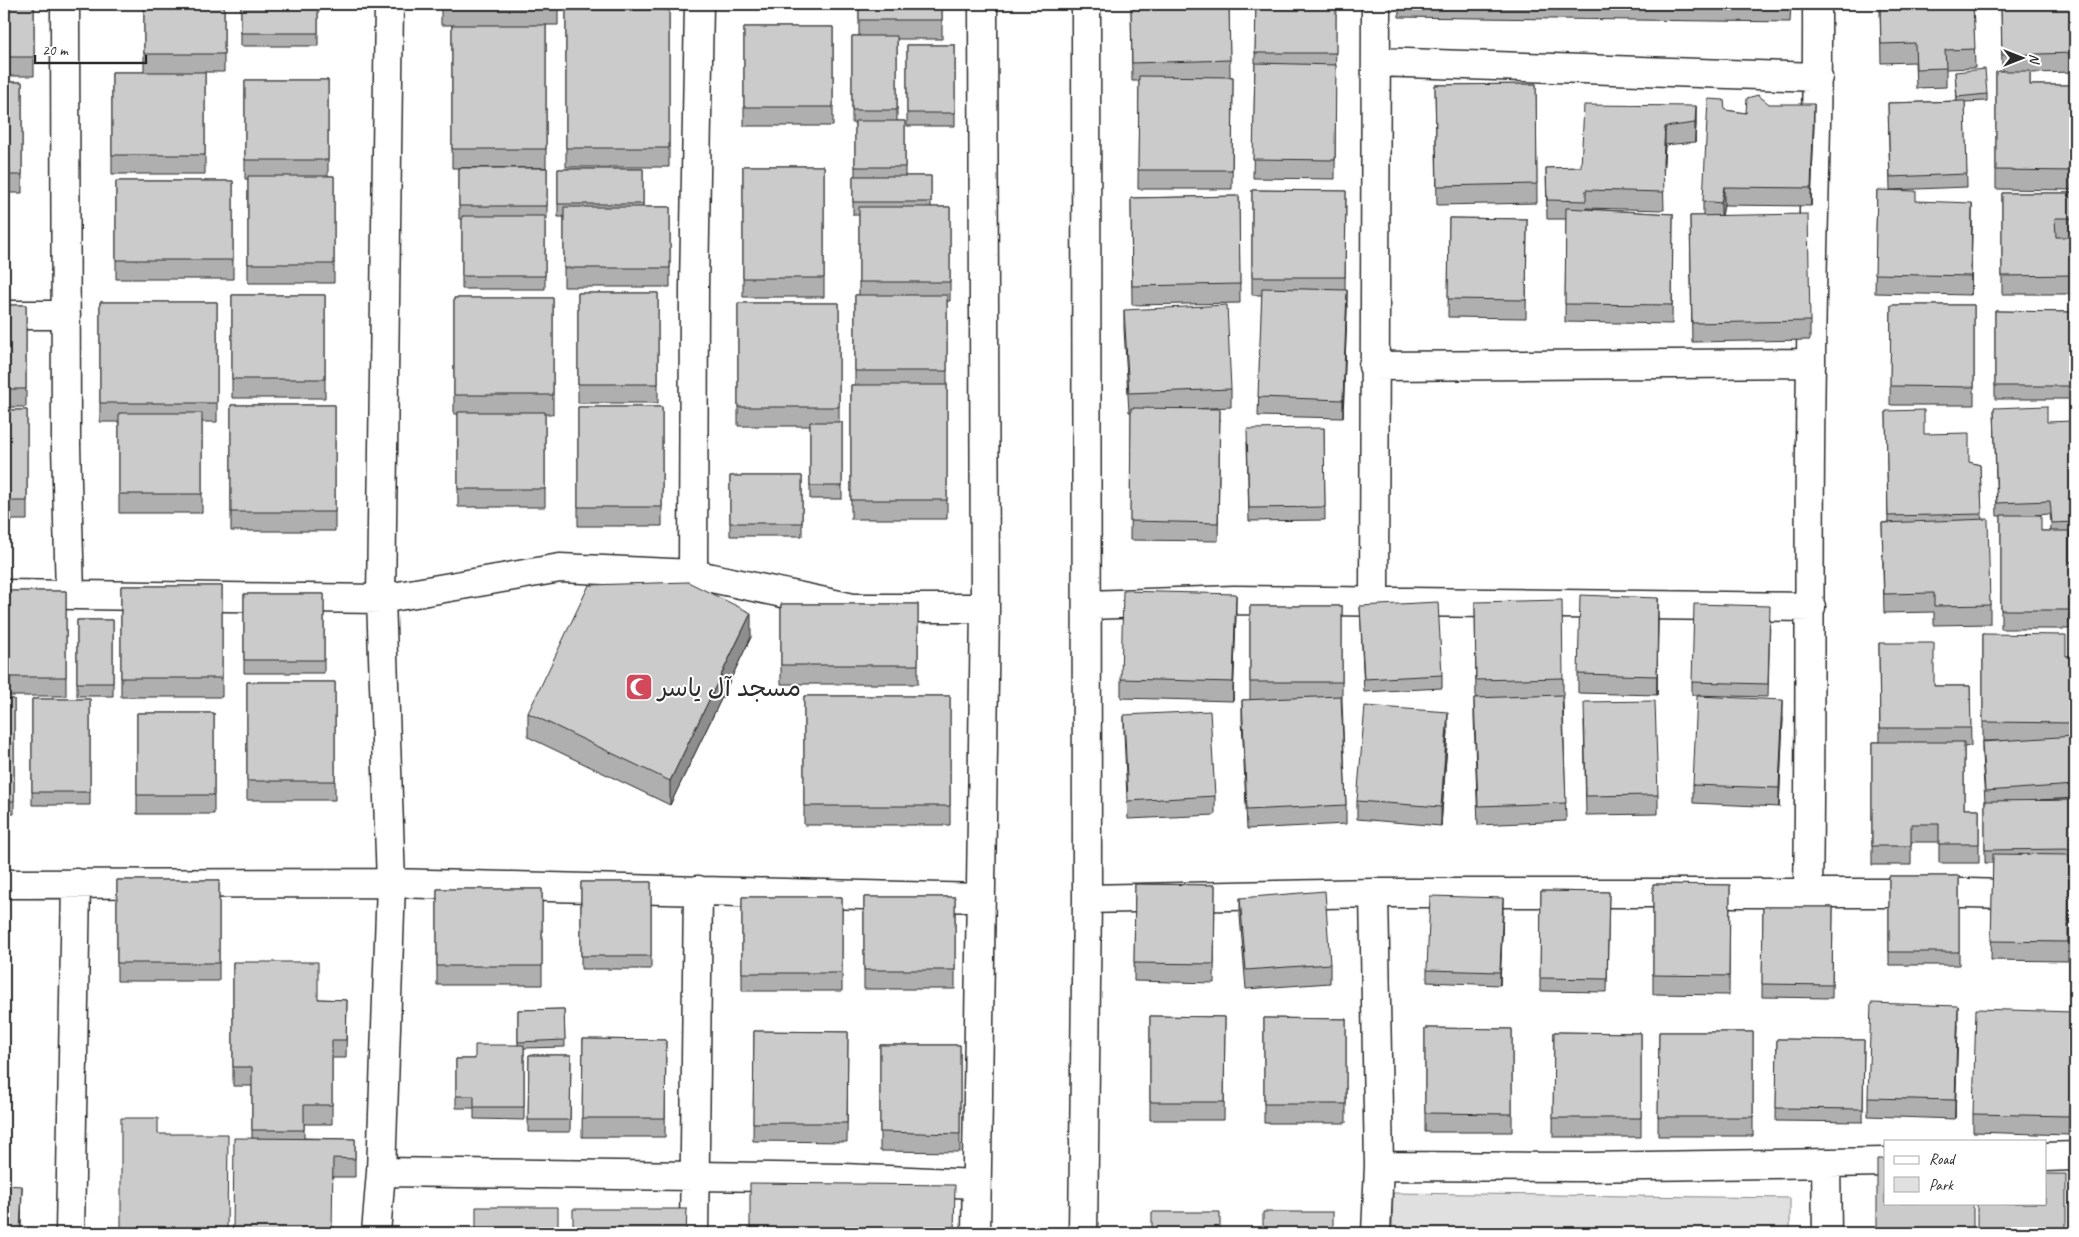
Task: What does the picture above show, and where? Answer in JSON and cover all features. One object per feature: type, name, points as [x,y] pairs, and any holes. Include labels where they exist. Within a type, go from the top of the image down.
[{"type":"street","points":[[65,4],[66,445],[70,594]]},
{"type":"street","points":[[376,1233],[381,1172],[391,884],[381,598],[389,4]]},
{"type":"street","points":[[693,574],[694,288],[699,4]]},
{"type":"street","points":[[976,1233],[985,608],[983,4]]},
{"type":"street","points":[[1083,1233],[1088,899],[1086,4]]},
{"type":"street","points":[[1374,602],[1373,366],[1376,4]]},
{"type":"street","points":[[1808,893],[1811,363],[1818,77],[1817,4]]},
{"type":"street","points":[[1376,62],[1818,77]]},
{"type":"street","points":[[4,315],[66,315]]},
{"type":"street","points":[[1373,366],[1811,363]]},
{"type":"street","points":[[4,594],[381,598],[560,568],[693,574],[853,608],[985,608]]},
{"type":"street","points":[[1088,605],[1234,600],[1811,607]]},
{"type":"street","points":[[70,1233],[76,883]]},
{"type":"street","points":[[4,884],[391,884],[981,898]]},
{"type":"street","points":[[694,1233],[698,890]]},
{"type":"street","points":[[1088,899],[1374,893],[1969,893],[2075,896]]},
{"type":"street","points":[[1374,893],[1379,1166],[1376,1233]]},
{"type":"street","points":[[2046,1157],[2075,1156]]},
{"type":"street","points":[[1379,1166],[1585,1167],[1884,1162]]},
{"type":"street","points":[[1826,1164],[1827,1233]]},
{"type":"street","points":[[381,1172],[844,1178],[976,1184]]},
{"type":"green space","points":[[1393,1193],[1790,1198],[1790,1233],[1392,1233]]},
{"type":"building","points":[[4,4],[34,4],[34,57],[4,57]]},
{"type":"building","points":[[144,4],[224,4],[224,54],[144,54]]},
{"type":"building","points":[[241,4],[318,4],[318,33],[241,33]]},
{"type":"building","points":[[441,4],[558,4],[558,6],[441,6]]},
{"type":"building","points":[[859,4],[942,4],[942,20],[859,20]]},
{"type":"building","points":[[1131,4],[1229,4],[1230,60],[1132,63]]},
{"type":"building","points":[[1256,4],[1336,4],[1336,53],[1255,53]]},
{"type":"building","points":[[1880,4],[1973,4],[1975,49],[1945,50],[1946,68],[1916,69],[1915,43],[1881,44]]},
{"type":"building","points":[[2001,4],[2075,4],[2075,53],[2002,55]]},
{"type":"building","points":[[566,10],[669,10],[669,148],[566,148]]},
{"type":"building","points":[[452,25],[546,25],[546,149],[452,149]]},
{"type":"building","points":[[744,27],[833,27],[833,107],[744,107]]},
{"type":"building","points":[[852,36],[897,36],[897,110],[852,110]]},
{"type":"building","points":[[907,45],[955,45],[955,113],[907,113]]},
{"type":"building","points":[[1255,63],[1336,65],[1335,160],[1253,159]]},
{"type":"building","points":[[1985,69],[1987,94],[1957,97],[1955,72]]},
{"type":"building","points":[[1996,71],[2030,71],[2030,85],[2075,85],[2075,171],[1996,170]]},
{"type":"building","points":[[112,72],[205,72],[205,155],[112,155]]},
{"type":"building","points":[[1139,76],[1233,77],[1232,170],[1138,170]]},
{"type":"building","points":[[245,80],[328,80],[328,160],[245,160]]},
{"type":"building","points":[[4,82],[22,82],[22,175],[4,175]]},
{"type":"building","points":[[1536,84],[1537,184],[1437,186],[1435,85]]},
{"type":"building","points":[[1758,95],[1769,104],[1814,104],[1811,188],[1724,187],[1721,203],[1703,201],[1708,99],[1724,100],[1725,110],[1746,113],[1747,98]]},
{"type":"building","points":[[1965,101],[1967,174],[1890,177],[1888,103]]},
{"type":"building","points":[[1584,105],[1696,106],[1695,123],[1665,127],[1664,192],[1586,190],[1586,201],[1547,200],[1546,168],[1581,167]]},
{"type":"building","points":[[855,121],[905,121],[905,167],[855,167]]},
{"type":"building","points":[[743,166],[824,166],[824,278],[743,278]]},
{"type":"building","points":[[459,168],[547,168],[547,206],[459,206]]},
{"type":"building","points":[[558,169],[643,169],[643,204],[558,204]]},
{"type":"building","points":[[248,176],[334,176],[334,264],[248,264]]},
{"type":"building","points":[[853,176],[931,176],[931,202],[853,202]]},
{"type":"building","points":[[116,181],[233,181],[233,260],[116,260]]},
{"type":"building","points":[[1252,190],[1346,191],[1345,277],[1252,277]]},
{"type":"building","points":[[1877,190],[1916,191],[1916,201],[1972,203],[1971,276],[1875,274]]},
{"type":"building","points":[[2002,193],[2075,193],[2075,218],[2055,218],[2056,237],[2075,237],[2075,275],[2002,276]]},
{"type":"building","points":[[1239,196],[1240,284],[1132,286],[1131,198]]},
{"type":"building","points":[[564,207],[670,207],[670,268],[564,268]]},
{"type":"building","points":[[859,207],[950,207],[950,282],[859,282]]},
{"type":"building","points":[[1566,208],[1673,214],[1672,305],[1565,304]]},
{"type":"building","points":[[1808,214],[1810,321],[1692,323],[1690,216]]},
{"type":"building","points":[[462,216],[545,216],[545,276],[462,276]]},
{"type":"building","points":[[1449,218],[1527,219],[1526,300],[1448,299]]},
{"type":"building","points":[[1262,288],[1347,290],[1343,400],[1258,397]]},
{"type":"building","points":[[578,293],[658,293],[658,384],[578,384]]},
{"type":"building","points":[[232,295],[325,295],[325,379],[232,379]]},
{"type":"building","points":[[855,295],[947,295],[947,371],[855,371]]},
{"type":"building","points":[[454,298],[553,298],[553,395],[454,395]]},
{"type":"building","points":[[100,302],[217,302],[217,403],[100,403]]},
{"type":"building","points":[[738,303],[839,303],[839,407],[738,407]]},
{"type":"building","points":[[4,305],[26,305],[26,389],[4,389]]},
{"type":"building","points":[[1227,305],[1231,389],[1129,393],[1124,310]]},
{"type":"building","points":[[1891,305],[1974,305],[1974,387],[1890,386]]},
{"type":"building","points":[[1995,311],[2073,312],[2073,386],[1995,386]]},
{"type":"building","points":[[851,385],[947,385],[947,500],[851,500]]},
{"type":"building","points":[[231,405],[335,405],[335,512],[231,512]]},
{"type":"building","points":[[2047,406],[2047,422],[2073,421],[2075,522],[2052,523],[2050,501],[1997,503],[1994,408]]},
{"type":"building","points":[[578,407],[662,407],[662,507],[578,507]]},
{"type":"building","points":[[1131,408],[1220,409],[1218,523],[1130,521]]},
{"type":"building","points":[[4,410],[27,410],[27,501],[4,501]]},
{"type":"building","points":[[1924,410],[1924,434],[1969,433],[1969,462],[1980,465],[1982,514],[1888,516],[1886,411]]},
{"type":"building","points":[[458,412],[545,412],[545,489],[458,489]]},
{"type":"building","points":[[119,413],[202,413],[202,494],[119,494]]},
{"type":"building","points":[[810,422],[842,422],[842,486],[810,486]]},
{"type":"building","points":[[1324,428],[1325,507],[1249,508],[1247,429]]},
{"type":"building","points":[[730,476],[802,476],[802,523],[730,523]]},
{"type":"building","points":[[2001,515],[2041,515],[2041,531],[2069,531],[2069,562],[2075,562],[2075,594],[2069,594],[2069,610],[2001,610]]},
{"type":"building","points":[[1988,519],[1990,605],[1934,606],[1934,593],[1884,594],[1882,523]]},
{"type":"building","name":"مسجد آل ياسر","points":[[688,582],[751,613],[670,781],[528,713],[589,585]]},
{"type":"building","points":[[121,586],[222,586],[222,678],[121,678]]},
{"type":"building","points":[[4,591],[66,591],[66,677],[4,677]]},
{"type":"building","points":[[1123,591],[1236,594],[1233,682],[1121,679]]},
{"type":"building","points":[[244,594],[324,594],[324,660],[244,660]]},
{"type":"building","points":[[1580,595],[1658,598],[1657,676],[1578,674]]},
{"type":"building","points":[[1562,600],[1563,678],[1476,680],[1475,602]]},
{"type":"building","points":[[1438,602],[1442,675],[1364,679],[1360,606]]},
{"type":"building","points":[[781,604],[918,604],[918,665],[781,665]]},
{"type":"building","points":[[1694,604],[1770,606],[1768,684],[1692,682]]},
{"type":"building","points":[[1250,606],[1342,606],[1342,682],[1250,682]]},
{"type":"building","points":[[77,620],[113,620],[113,683],[77,683]]},
{"type":"building","points":[[1983,634],[2066,635],[2066,656],[2075,656],[2075,723],[1983,722]]},
{"type":"building","points":[[1879,643],[1934,643],[1934,686],[1970,686],[1971,728],[1880,728]]},
{"type":"building","points":[[247,682],[335,682],[335,781],[247,781]]},
{"type":"building","points":[[1562,695],[1566,803],[1478,806],[1474,698]]},
{"type":"building","points":[[804,696],[950,696],[950,806],[804,806]]},
{"type":"building","points":[[1341,696],[1346,805],[1247,810],[1242,700]]},
{"type":"building","points":[[1697,696],[1783,700],[1779,788],[1693,785]]},
{"type":"building","points":[[4,699],[14,699],[14,801],[4,801]]},
{"type":"building","points":[[32,699],[90,699],[90,792],[32,792]]},
{"type":"building","points":[[1655,701],[1658,795],[1586,796],[1584,702]]},
{"type":"building","points":[[1365,706],[1448,712],[1441,807],[1357,801]]},
{"type":"building","points":[[1210,711],[1215,796],[1128,801],[1124,715]]},
{"type":"building","points":[[137,713],[214,713],[214,795],[137,795]]},
{"type":"building","points":[[2075,736],[2075,785],[1985,791],[1982,742]]},
{"type":"building","points":[[1872,742],[1964,742],[1964,809],[1979,809],[1979,844],[1939,844],[1939,824],[1911,824],[1911,846],[1872,846]]},
{"type":"building","points":[[2075,800],[2075,849],[1985,850],[1985,801]]},
{"type":"building","points":[[1993,854],[2069,855],[2068,942],[1991,941]]},
{"type":"building","points":[[1889,876],[1959,876],[1959,952],[1889,952]]},
{"type":"building","points":[[117,880],[219,880],[219,963],[117,963]]},
{"type":"building","points":[[581,882],[651,882],[651,956],[581,956]]},
{"type":"building","points":[[1135,884],[1215,885],[1214,964],[1134,963]]},
{"type":"building","points":[[1653,884],[1730,885],[1729,976],[1653,975]]},
{"type":"building","points":[[437,889],[542,889],[542,966],[437,966]]},
{"type":"building","points":[[1325,891],[1330,964],[1246,970],[1240,898]]},
{"type":"building","points":[[1541,891],[1609,892],[1607,979],[1540,978]]},
{"type":"building","points":[[1430,896],[1503,898],[1500,972],[1427,970]]},
{"type":"building","points":[[742,897],[842,897],[842,973],[742,973]]},
{"type":"building","points":[[864,897],[955,897],[955,970],[864,970]]},
{"type":"building","points":[[1763,907],[1833,907],[1832,985],[1762,984]]},
{"type":"building","points":[[5,917],[5,1110],[4,1110]]},
{"type":"building","points":[[233,962],[318,962],[318,999],[347,1000],[346,1040],[332,1040],[332,1105],[304,1105],[304,1130],[252,1130],[252,1067],[233,1067]]},
{"type":"building","points":[[1871,1003],[1958,1006],[1955,1100],[1868,1098]]},
{"type":"building","points":[[564,1009],[565,1040],[518,1042],[518,1010]]},
{"type":"building","points":[[1976,1009],[2073,1012],[2069,1116],[1973,1114]]},
{"type":"building","points":[[1150,1016],[1225,1017],[1224,1102],[1150,1102]]},
{"type":"building","points":[[1264,1018],[1346,1019],[1346,1104],[1264,1104]]},
{"type":"building","points":[[1425,1028],[1512,1029],[1512,1114],[1425,1113]]},
{"type":"building","points":[[754,1031],[848,1032],[847,1123],[753,1123]]},
{"type":"building","points":[[1554,1032],[1641,1033],[1641,1118],[1553,1118]]},
{"type":"building","points":[[1659,1032],[1753,1032],[1753,1117],[1658,1117]]},
{"type":"building","points":[[583,1039],[666,1040],[665,1118],[582,1118]]},
{"type":"building","points":[[1777,1039],[1864,1040],[1863,1109],[1776,1108]]},
{"type":"building","points":[[475,1045],[524,1045],[524,1107],[474,1107],[474,1096],[456,1096],[456,1059],[475,1059]]},
{"type":"building","points":[[880,1045],[960,1045],[960,1134],[880,1132]]},
{"type":"building","points":[[529,1055],[571,1055],[570,1120],[528,1120]]},
{"type":"building","points":[[121,1118],[158,1118],[158,1134],[228,1134],[227,1233],[121,1233]]},
{"type":"building","points":[[234,1138],[355,1139],[355,1159],[333,1158],[332,1233],[233,1233]]},
{"type":"building","points":[[1877,1159],[1884,1159],[1884,1204],[1973,1204],[1973,1233],[1877,1233]]},
{"type":"building","points":[[2046,1174],[2066,1174],[2066,1233],[1977,1233],[1977,1204],[2046,1204]]},
{"type":"building","points":[[750,1183],[955,1185],[954,1233],[750,1233]]},
{"type":"building","points":[[4,1185],[22,1186],[20,1233],[4,1233]]},
{"type":"building","points":[[476,1207],[558,1207],[558,1233],[476,1233]]},
{"type":"building","points":[[573,1209],[687,1209],[686,1233],[573,1233]]},
{"type":"building","points":[[1152,1212],[1220,1212],[1220,1233],[1152,1233]]},
{"type":"building","points":[[1263,1212],[1333,1212],[1333,1233],[1263,1233]]},
{"type":"place","name":"مسجد آل ياسر","points":[[639,687]]}]
